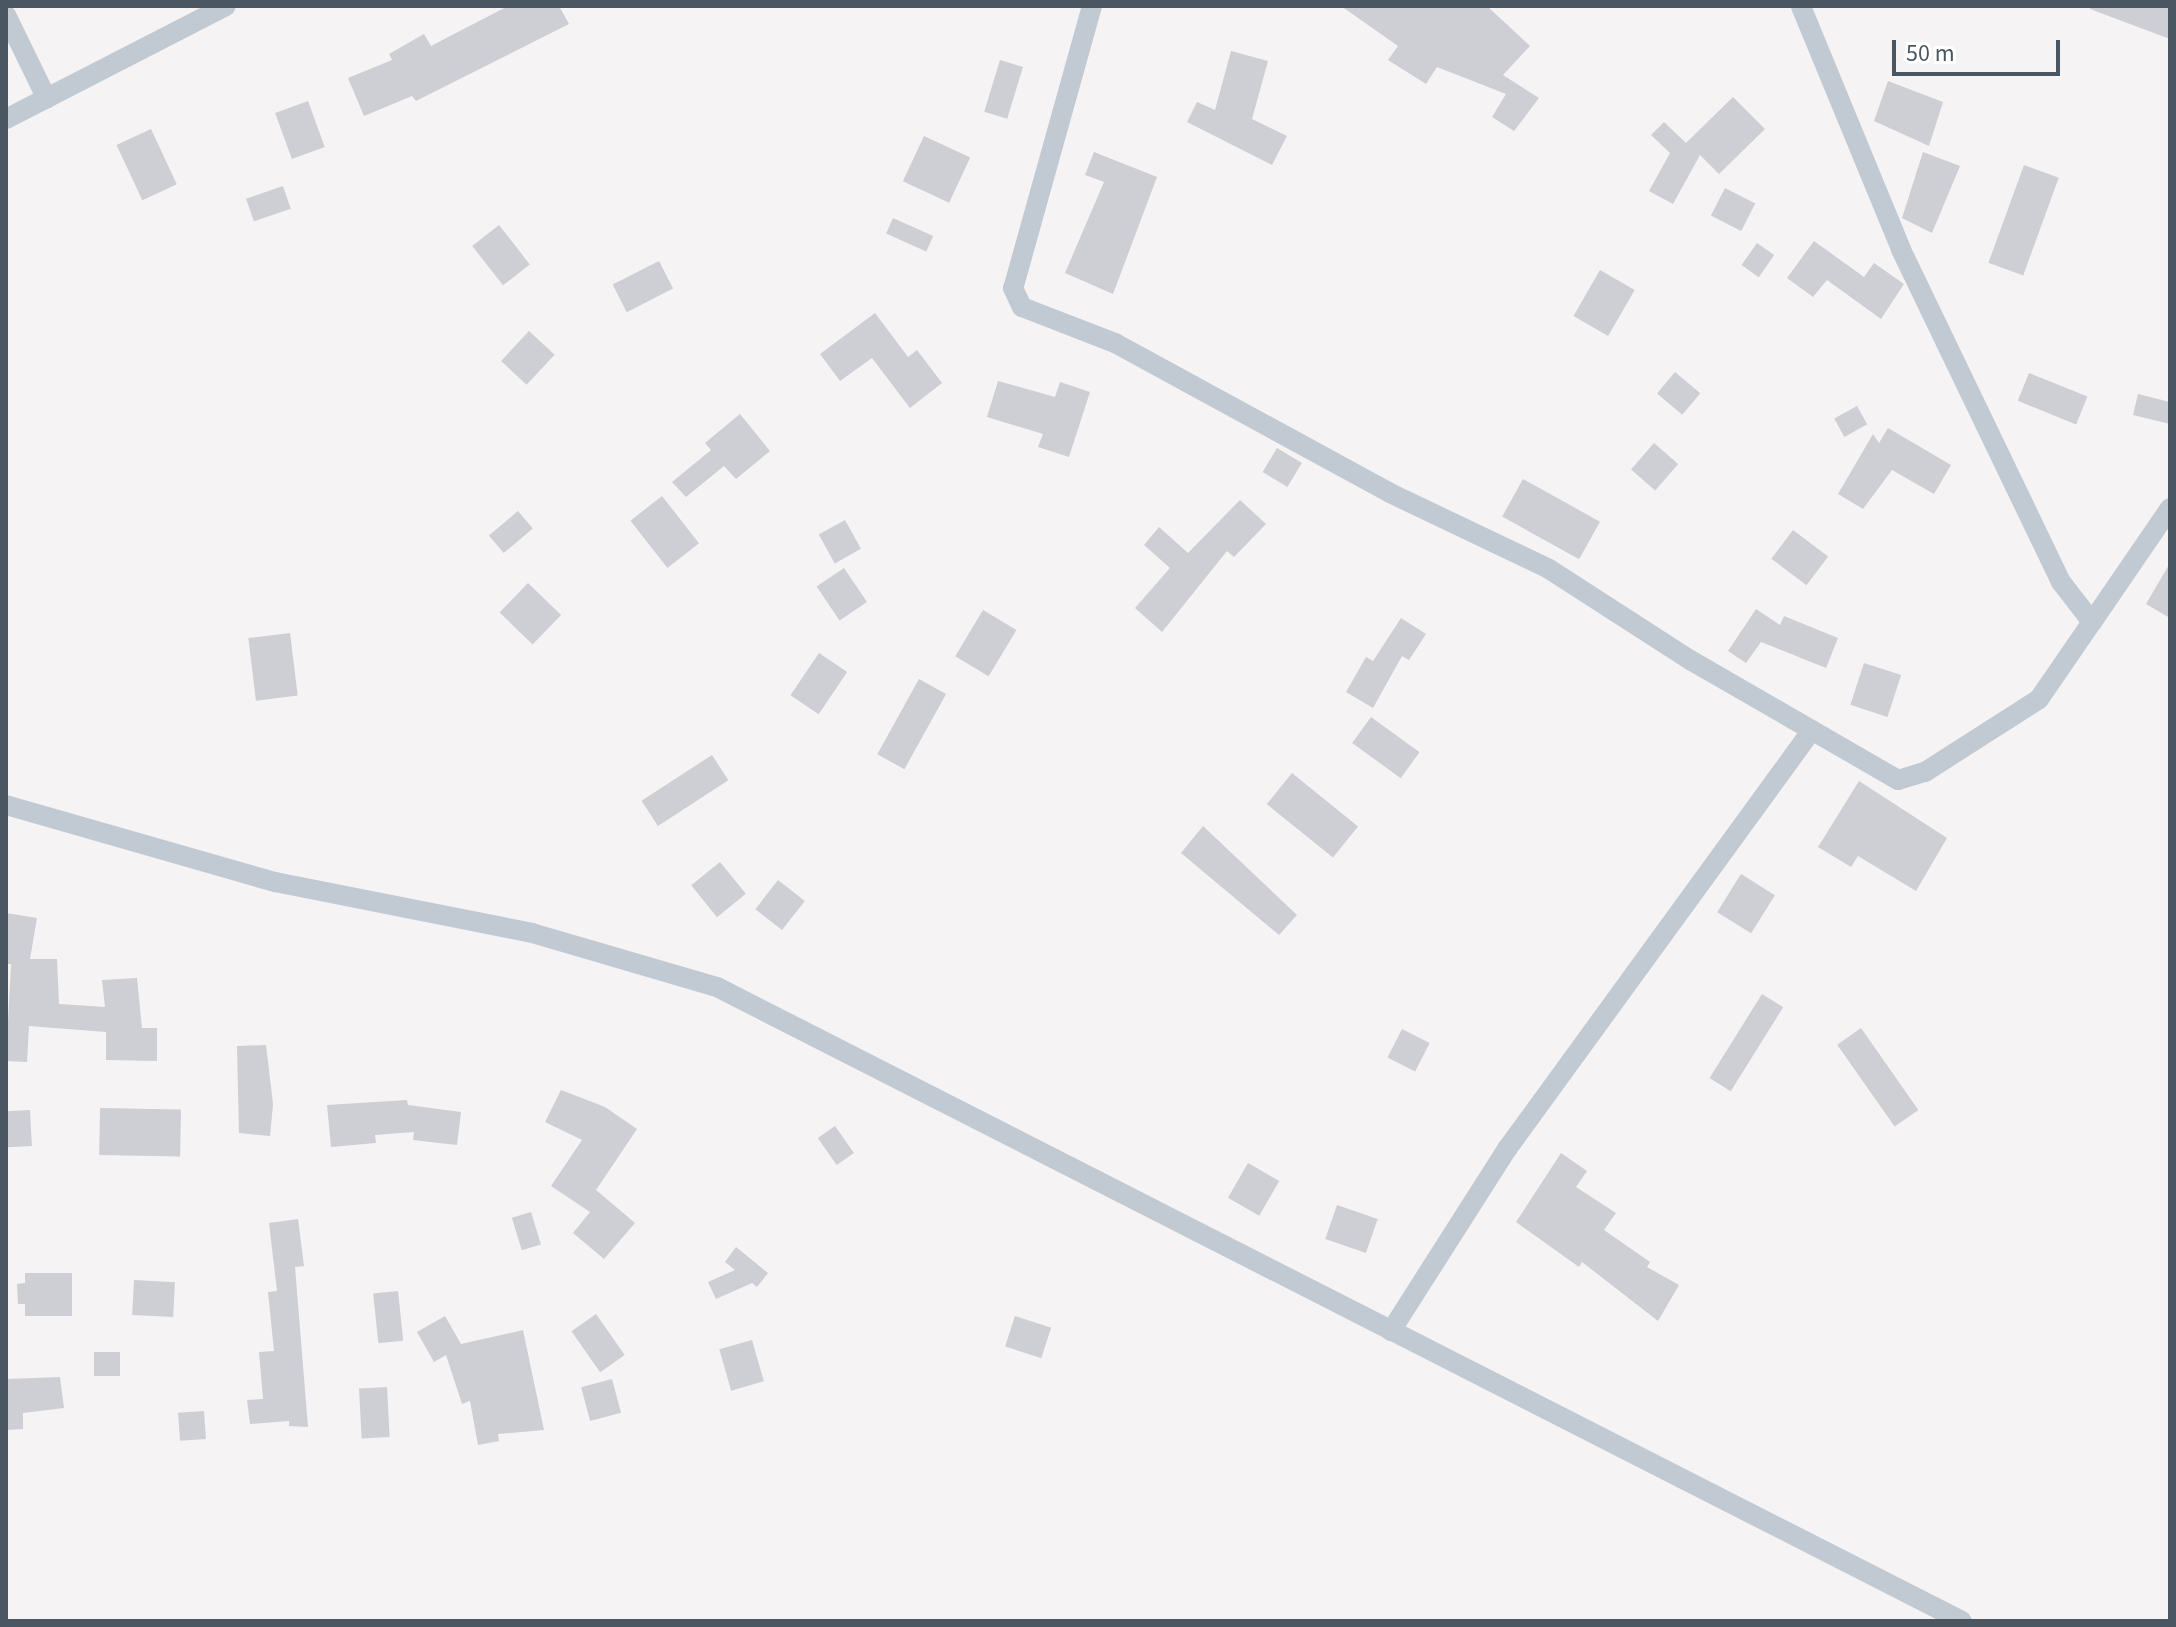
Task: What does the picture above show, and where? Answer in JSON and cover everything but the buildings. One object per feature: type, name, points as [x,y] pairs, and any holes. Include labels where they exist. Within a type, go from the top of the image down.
[{"type":"street","points":[[6,119],[226,6]]},
{"type":"street","points":[[1092,6],[1013,288],[1022,307],[1115,343],[1390,493],[1549,569],[1692,661],[1898,780],[1925,772],[2039,699],[2170,508]]},
{"type":"street","points":[[1801,6],[1901,249],[2061,582],[2092,622]]},
{"type":"street","points":[[6,15],[47,99]]},
{"type":"street","points":[[1391,1331],[1507,1149],[1812,730]]},
{"type":"street","points":[[6,805],[275,882],[532,933],[717,987],[1962,1621]]}]
